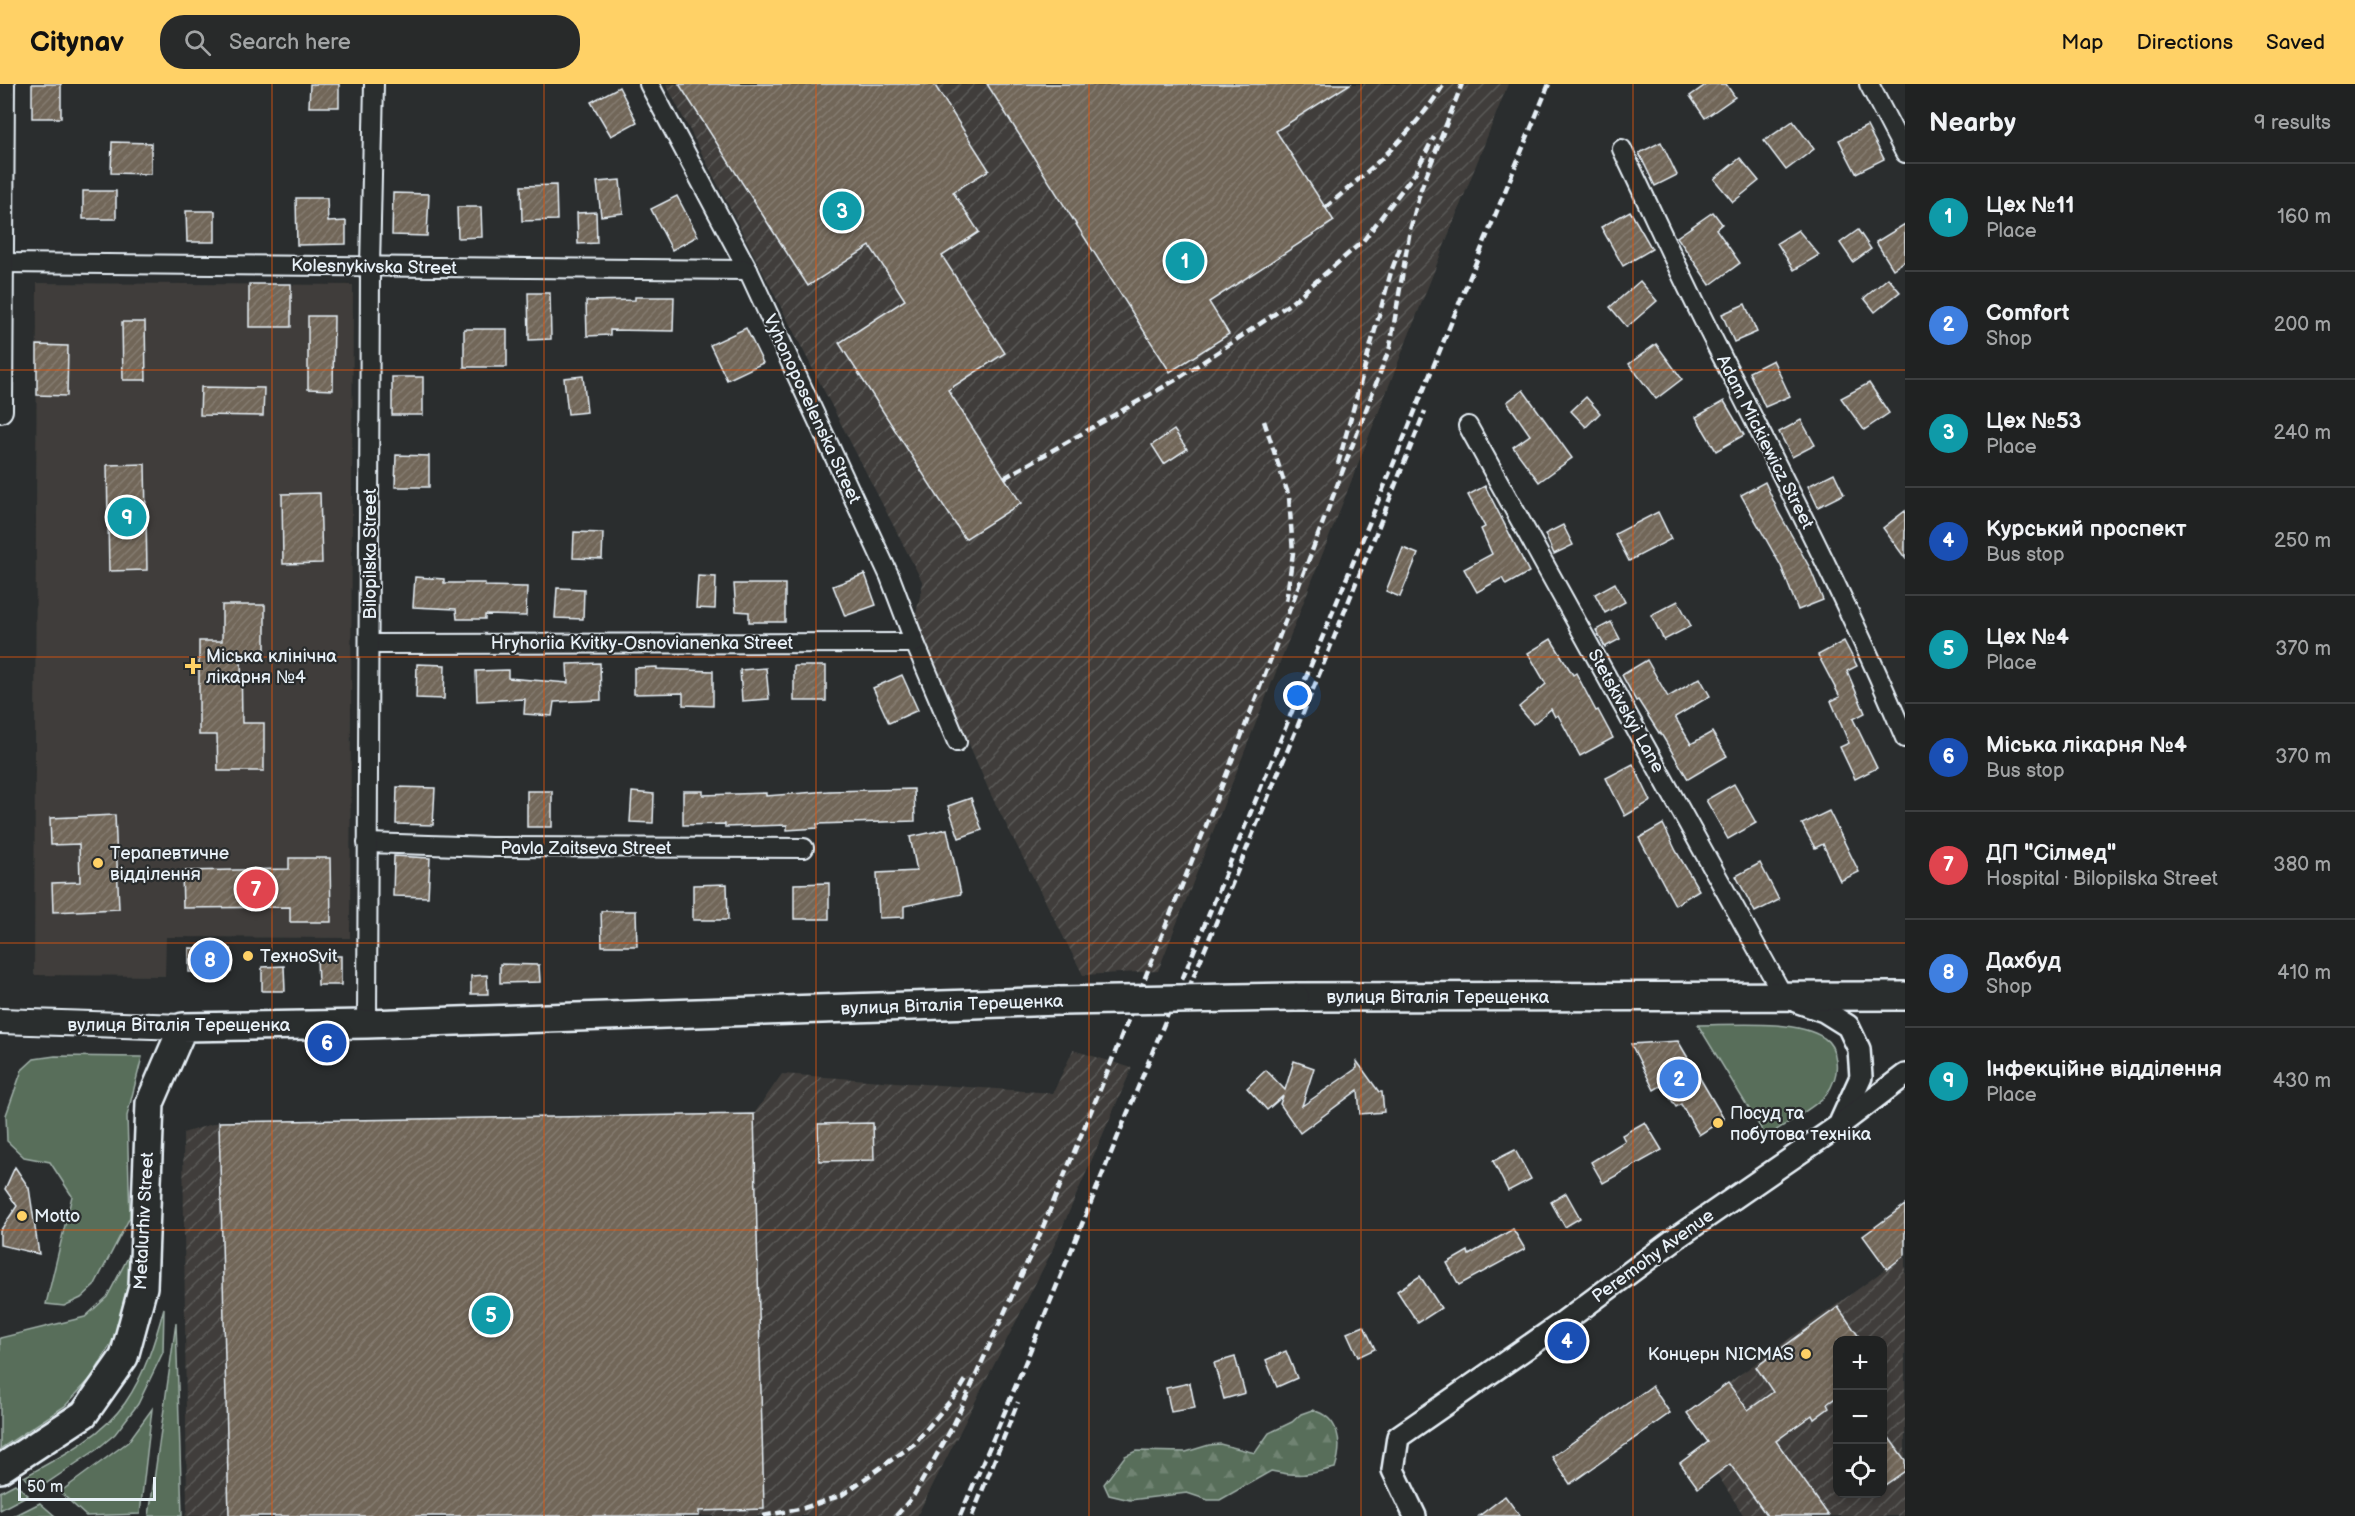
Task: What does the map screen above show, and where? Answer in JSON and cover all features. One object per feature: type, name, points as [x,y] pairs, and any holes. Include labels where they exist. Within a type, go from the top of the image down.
[{"type":"main road","points":[[0,410],[2,84]]},
{"type":"main road","name":"вулиця Віталія Терещенка","points":[[0,1021],[183,1027],[367,1024],[1060,1001],[1295,997],[1905,996]]},
{"type":"main road","name":"Metalurhiv Street","points":[[0,1469],[84,1414],[124,1357],[143,1287],[150,1103],[183,1027]]},
{"type":"street","name":"Bilopilska Street","points":[[367,1024],[370,267],[374,84]]},
{"type":"street","name":"Vyhonoposelenska Street","points":[[649,84],[748,270],[890,577],[957,742]]},
{"type":"street","points":[[1869,84],[1905,153]]},
{"type":"street","name":"Adam Mickiewicz Street","points":[[1622,149],[1716,344],[1814,538],[1879,675],[1905,738]]},
{"type":"street","name":"Kolesnykivska Street","points":[[1,263],[748,270]]},
{"type":"street","name":"Stetskivskyi Lane","points":[[1468,426],[1784,997]]},
{"type":"street","name":"Hryhoriia Kvitky-Osnovianenka Street","points":[[369,644],[915,643]]},
{"type":"street","name":"Pavla Zaitseva Street","points":[[367,843],[491,847],[804,848]]},
{"type":"street","points":[[1784,997],[1824,1011],[1848,1026],[1859,1049],[1861,1077],[1837,1127]]},
{"type":"street","name":"Peremohy Avenue","points":[[1415,1516],[1393,1470],[1398,1437],[1558,1326],[1707,1216],[1837,1127],[1905,1075]]},
{"type":"shaded area","points":[[666,84],[1508,84],[1158,971],[1083,975],[990,793],[915,618],[923,583]]},
{"type":"shaded area","name":"Міська клінічна лікарня №4","points":[[37,283],[353,285],[350,938],[166,937],[165,976],[34,975]]},
{"type":"shaded area","points":[[1073,1050],[1132,1068],[1051,1253],[917,1516],[185,1516],[187,1511],[183,1133],[219,1122],[754,1114],[782,1074],[1053,1093]]},
{"type":"shaded area","points":[[1905,1255],[1905,1516],[1744,1516],[1717,1474],[1698,1488],[1680,1463],[1708,1442],[1687,1413]]},
{"type":"green space","points":[[1763,1024],[1812,1032],[1827,1040],[1833,1048],[1836,1075],[1833,1083],[1821,1100],[1766,1137],[1698,1025]]},
{"type":"green space","points":[[55,1056],[142,1057],[127,1116],[130,1217],[94,1286],[81,1298],[64,1306],[46,1304],[72,1196],[50,1162],[24,1157],[7,1141],[6,1115],[22,1070],[34,1059]]},
{"type":"green space","points":[[134,1246],[127,1305],[112,1342],[92,1377],[65,1406],[0,1449],[0,1338],[85,1317],[107,1297]]},
{"type":"green space","points":[[164,1308],[163,1352],[138,1404],[115,1434],[96,1450],[38,1489],[24,1477],[92,1436],[125,1403],[144,1369]]},
{"type":"green space","points":[[176,1323],[182,1516],[149,1516]]},
{"type":"green space","points":[[152,1409],[140,1514],[86,1516],[60,1492],[128,1442]]},
{"type":"green space","points":[[1312,1410],[1329,1419],[1334,1425],[1339,1441],[1335,1468],[1303,1474],[1271,1471],[1220,1500],[1208,1500],[1187,1493],[1130,1500],[1109,1495],[1104,1484],[1125,1456],[1136,1451],[1186,1452],[1220,1444],[1255,1453],[1269,1433]]},
{"type":"green space","points":[[15,1484],[28,1495],[0,1510],[0,1492]]},
{"type":"green space","points":[[40,1503],[55,1516],[14,1516]]},
{"type":"building","points":[[32,84],[61,84],[61,118],[32,118]]},
{"type":"building","points":[[310,84],[339,84],[339,107],[309,107]]},
{"type":"building","points":[[679,84],[934,84],[989,170],[953,192],[979,232],[942,256],[1005,353],[948,390],[1021,503],[965,539],[839,343],[905,300],[870,246],[808,286]]},
{"type":"building","points":[[987,84],[1350,84],[1276,131],[1334,221],[1209,302],[1229,334],[1170,372]]},
{"type":"building","points":[[1707,84],[1726,84],[1735,97],[1705,118],[1690,96]]},
{"type":"building","points":[[619,87],[637,122],[611,136],[591,102]]},
{"type":"building","points":[[1793,121],[1814,149],[1786,170],[1764,141]]},
{"type":"building","points":[[1867,126],[1884,159],[1856,173],[1839,140]]},
{"type":"building","points":[[112,142],[151,143],[151,174],[111,173]]},
{"type":"building","points":[[1661,142],[1677,175],[1655,186],[1639,153]]},
{"type":"building","points":[[1740,158],[1759,181],[1733,202],[1714,179]]},
{"type":"building","points":[[620,180],[623,213],[601,216],[597,182]]},
{"type":"building","points":[[556,185],[557,220],[522,221],[521,186]]},
{"type":"building","points":[[83,191],[116,191],[116,219],[83,219]]},
{"type":"building","points":[[393,193],[429,194],[427,236],[392,235]]},
{"type":"building","points":[[677,196],[698,236],[672,250],[651,209]]},
{"type":"building","points":[[296,198],[327,198],[328,222],[346,221],[346,244],[297,245]]},
{"type":"building","points":[[457,207],[481,207],[482,237],[458,238]]},
{"type":"building","points":[[186,211],[215,211],[215,242],[187,242]]},
{"type":"building","points":[[1630,211],[1652,249],[1623,266],[1601,227]]},
{"type":"building","points":[[596,212],[597,243],[578,244],[577,213]]},
{"type":"building","points":[[1713,212],[1722,224],[1716,229],[1740,263],[1710,285],[1677,237]]},
{"type":"building","points":[[1905,224],[1905,261],[1893,269],[1876,242]]},
{"type":"building","points":[[1798,230],[1819,255],[1794,270],[1777,243]]},
{"type":"building","points":[[1858,230],[1871,249],[1853,262],[1840,243]]},
{"type":"building","points":[[1888,278],[1900,292],[1875,312],[1864,298]]},
{"type":"building","points":[[1640,281],[1657,301],[1627,327],[1610,307]]},
{"type":"building","points":[[249,284],[291,284],[291,327],[249,327]]},
{"type":"building","points":[[528,293],[550,293],[551,339],[529,340]]},
{"type":"building","points":[[635,297],[674,297],[673,331],[610,330],[610,335],[587,336],[586,301],[635,300]]},
{"type":"building","points":[[1745,304],[1757,332],[1734,342],[1722,314]]},
{"type":"building","points":[[308,316],[334,316],[333,390],[308,389]]},
{"type":"building","points":[[122,322],[145,322],[146,380],[123,380]]},
{"type":"building","points":[[746,328],[763,363],[727,380],[710,345]]},
{"type":"building","points":[[464,329],[507,329],[507,367],[464,367]]},
{"type":"building","points":[[1656,344],[1682,379],[1656,399],[1629,364]]},
{"type":"building","points":[[37,345],[68,346],[67,396],[37,395]]},
{"type":"building","points":[[1773,360],[1790,396],[1765,407],[1749,372]]},
{"type":"building","points":[[583,376],[587,412],[568,414],[564,378]]},
{"type":"building","points":[[392,377],[423,377],[423,415],[392,415]]},
{"type":"building","points":[[1869,383],[1889,413],[1864,430],[1841,398]]},
{"type":"building","points":[[201,387],[264,388],[263,416],[200,415]]},
{"type":"building","points":[[1523,390],[1572,458],[1539,482],[1513,447],[1530,435],[1507,402]]},
{"type":"building","points":[[1586,397],[1600,413],[1586,427],[1571,411]]},
{"type":"building","points":[[1724,401],[1744,435],[1716,451],[1696,417]]},
{"type":"building","points":[[1801,420],[1815,445],[1792,457],[1779,432]]},
{"type":"building","points":[[1174,430],[1187,449],[1164,464],[1152,445]]},
{"type":"building","points":[[396,455],[429,456],[429,487],[395,487]]},
{"type":"building","points":[[145,464],[147,570],[109,571],[107,465]]},
{"type":"building","points":[[1834,473],[1844,494],[1818,507],[1808,486]]},
{"type":"building","points":[[1765,482],[1778,511],[1810,568],[1823,600],[1798,610],[1781,566],[1741,495]]},
{"type":"building","points":[[1485,486],[1529,572],[1506,585],[1502,578],[1477,592],[1464,569],[1492,554],[1481,529],[1485,527],[1468,495]]},
{"type":"building","points":[[320,493],[322,563],[283,564],[282,494]]},
{"type":"building","points":[[1905,511],[1905,558],[1883,528]]},
{"type":"building","points":[[1658,512],[1671,539],[1629,561],[1615,534]]},
{"type":"building","points":[[1563,525],[1573,545],[1554,554],[1545,534]]},
{"type":"building","points":[[574,532],[603,533],[602,559],[573,558]]},
{"type":"building","points":[[1403,548],[1418,554],[1400,597],[1386,591]]},
{"type":"building","points":[[865,574],[876,605],[845,616],[833,586]]},
{"type":"building","points":[[698,576],[716,577],[715,609],[696,608]]},
{"type":"building","points":[[415,577],[444,579],[444,583],[485,583],[485,586],[527,587],[526,616],[485,615],[485,619],[457,619],[456,609],[413,607]]},
{"type":"building","points":[[1615,583],[1625,602],[1605,613],[1595,594]]},
{"type":"building","points":[[734,584],[785,584],[785,622],[749,622],[749,612],[736,611]]},
{"type":"building","points":[[557,588],[584,589],[583,619],[555,618]]},
{"type":"building","points":[[1678,601],[1691,626],[1664,640],[1651,615]]},
{"type":"building","points":[[222,605],[265,605],[265,654],[241,654],[242,723],[264,723],[264,771],[218,771],[217,735],[199,735],[199,641],[222,641]]},
{"type":"building","points":[[1611,622],[1620,639],[1605,647],[1596,630]]},
{"type":"building","points":[[1551,639],[1573,675],[1576,673],[1613,738],[1580,756],[1558,715],[1555,717],[1551,709],[1533,724],[1519,707],[1546,684],[1528,653]]},
{"type":"building","points":[[1844,641],[1857,666],[1847,671],[1865,713],[1853,719],[1877,768],[1855,779],[1840,747],[1849,743],[1831,701],[1840,697],[1818,655]]},
{"type":"building","points":[[1647,660],[1668,697],[1700,678],[1710,696],[1675,717],[1691,744],[1712,732],[1727,756],[1688,779],[1660,732],[1638,700],[1636,701],[1622,675]]},
{"type":"building","points":[[600,663],[601,700],[554,702],[552,716],[524,714],[525,699],[477,701],[476,671],[508,670],[508,678],[568,683],[567,664]]},
{"type":"building","points":[[417,664],[445,665],[444,699],[416,698]]},
{"type":"building","points":[[794,666],[826,666],[826,701],[794,701]]},
{"type":"building","points":[[657,667],[657,669],[713,671],[713,706],[683,705],[683,693],[634,694],[634,668]]},
{"type":"building","points":[[766,668],[769,699],[742,701],[740,670]]},
{"type":"building","points":[[902,675],[918,710],[889,723],[873,688]]},
{"type":"building","points":[[1633,764],[1651,801],[1625,816],[1606,778]]},
{"type":"building","points":[[1734,784],[1756,823],[1728,839],[1706,800]]},
{"type":"building","points":[[397,787],[435,788],[433,825],[396,824]]},
{"type":"building","points":[[914,789],[915,821],[817,824],[818,828],[787,830],[787,825],[725,827],[725,824],[683,825],[683,791],[703,791],[703,795],[766,793],[766,796],[829,791]]},
{"type":"building","points":[[527,791],[552,791],[552,827],[527,827]]},
{"type":"building","points":[[632,792],[654,794],[653,823],[630,822]]},
{"type":"building","points":[[971,798],[982,830],[959,838],[948,806]]},
{"type":"building","points":[[1829,811],[1859,872],[1840,881],[1823,844],[1815,848],[1802,824]]},
{"type":"building","name":"Терапевтичне відділення","points":[[115,815],[119,909],[53,912],[52,883],[80,882],[79,844],[51,845],[50,818]]},
{"type":"building","points":[[1663,824],[1699,890],[1675,905],[1639,838]]},
{"type":"building","points":[[947,829],[961,894],[904,906],[904,917],[879,918],[877,873],[917,871],[910,837]]},
{"type":"building","points":[[394,856],[430,858],[428,897],[393,896]]},
{"type":"building","points":[[289,858],[330,858],[331,922],[290,922],[290,907],[183,908],[182,871],[289,869]]},
{"type":"building","points":[[1760,863],[1779,900],[1755,912],[1736,876]]},
{"type":"building","points":[[829,883],[829,919],[794,919],[794,884]]},
{"type":"building","points":[[727,884],[728,920],[693,920],[693,885]]},
{"type":"building","points":[[601,911],[636,911],[637,946],[602,946]]},
{"type":"building","points":[[189,948],[231,949],[231,972],[189,972]]},
{"type":"building","points":[[317,956],[341,956],[341,985],[318,985]]},
{"type":"building","points":[[500,964],[539,965],[540,982],[500,983]]},
{"type":"building","points":[[284,966],[285,991],[262,991],[262,967]]},
{"type":"building","points":[[487,975],[488,994],[471,994],[471,976]]},
{"type":"building","points":[[1678,1041],[1724,1119],[1699,1135],[1681,1104],[1676,1107],[1662,1085],[1654,1090],[1631,1044]]},
{"type":"building","points":[[1356,1060],[1379,1092],[1382,1092],[1384,1112],[1360,1114],[1358,1090],[1300,1133],[1280,1104],[1283,1096],[1267,1110],[1247,1088],[1266,1070],[1285,1090],[1294,1061],[1314,1068],[1302,1106],[1357,1068]]},
{"type":"building","points":[[754,1114],[764,1509],[699,1511],[699,1516],[229,1516],[219,1122]]},
{"type":"building","points":[[1645,1122],[1662,1150],[1603,1183],[1591,1162],[1625,1141],[1622,1135]]},
{"type":"building","points":[[873,1123],[874,1160],[819,1161],[818,1124]]},
{"type":"building","points":[[1515,1150],[1531,1179],[1508,1191],[1493,1161]]},
{"type":"building","name":"Motto","points":[[15,1167],[29,1188],[39,1254],[0,1245],[0,1231],[17,1206],[5,1189]]},
{"type":"building","points":[[1566,1193],[1580,1218],[1565,1227],[1551,1202]]},
{"type":"building","points":[[1905,1205],[1905,1255],[1887,1269],[1863,1236]]},
{"type":"building","points":[[1513,1229],[1525,1249],[1459,1285],[1447,1263],[1468,1251],[1469,1255]]},
{"type":"building","points":[[1420,1276],[1441,1308],[1418,1323],[1397,1291]]},
{"type":"building","points":[[1838,1307],[1858,1336],[1833,1336],[1833,1400],[1827,1404],[1829,1408],[1814,1419],[1812,1415],[1776,1441],[1829,1516],[1767,1516],[1730,1464],[1698,1488],[1680,1463],[1708,1442],[1687,1413],[1728,1383],[1748,1410],[1773,1392],[1756,1367]]},
{"type":"building","points":[[1364,1326],[1375,1349],[1358,1357],[1347,1333]]},
{"type":"building","points":[[1286,1351],[1297,1378],[1277,1387],[1266,1360]]},
{"type":"building","points":[[1235,1357],[1245,1393],[1224,1399],[1214,1363]]},
{"type":"building","points":[[1190,1383],[1195,1408],[1171,1412],[1166,1388]]},
{"type":"building","points":[[1652,1386],[1670,1413],[1570,1484],[1552,1457]]},
{"type":"building","points":[[1887,1435],[1905,1460],[1905,1471],[1887,1484]]},
{"type":"building","points":[[1505,1496],[1520,1516],[1479,1516]]},
{"type":"railway","points":[[1325,208],[1405,135],[1444,84]]},
{"type":"railway","points":[[896,1516],[914,1495],[953,1426],[1040,1234],[1229,768],[1390,347],[1410,230],[1421,189],[1462,84]]},
{"type":"railway","points":[[960,1516],[1012,1395],[1549,84]]},
{"type":"railway","points":[[1004,478],[1179,378],[1291,303],[1363,241],[1415,173],[1434,137]]},
{"type":"railway","points":[[1338,464],[1391,272],[1401,245]]},
{"type":"railway","points":[[1178,1014],[1323,665],[1425,411]]},
{"type":"railway","points":[[1264,421],[1289,497],[1293,553],[1286,602]]},
{"type":"railway","points":[[763,1516],[804,1508],[842,1495],[914,1444],[967,1378]]},
{"type":"railway","points":[[972,1516],[1018,1402]]},
{"type":"place","name":"Цех №53","points":[[842,211]]},
{"type":"place","name":"Цех №11","points":[[1185,261]]},
{"type":"place","name":"Інфекційне відділення","points":[[127,517]]},
{"type":"place","name":"Міська клінічна лікарня №4","points":[[193,666]]},
{"type":"place","name":"Терапевтичне відділення","points":[[98,863]]},
{"type":"place","name":"ДП \"Сілмед\"","points":[[256,889]]},
{"type":"place","name":"ТехноSvit","points":[[248,956]]},
{"type":"place","name":"Дахбуд","points":[[210,960]]},
{"type":"place","name":"Міська лікарня №4","points":[[327,1043]]},
{"type":"place","name":"Comfort","points":[[1679,1079]]},
{"type":"place","name":"Посуд та побутова техніка","points":[[1718,1123]]},
{"type":"place","name":"Motto","points":[[22,1216]]},
{"type":"place","name":"Цех №4","points":[[491,1315]]},
{"type":"place","name":"Курський проспект","points":[[1567,1341]]},
{"type":"place","name":"Концерн NICMAS","points":[[1806,1354]]}]
